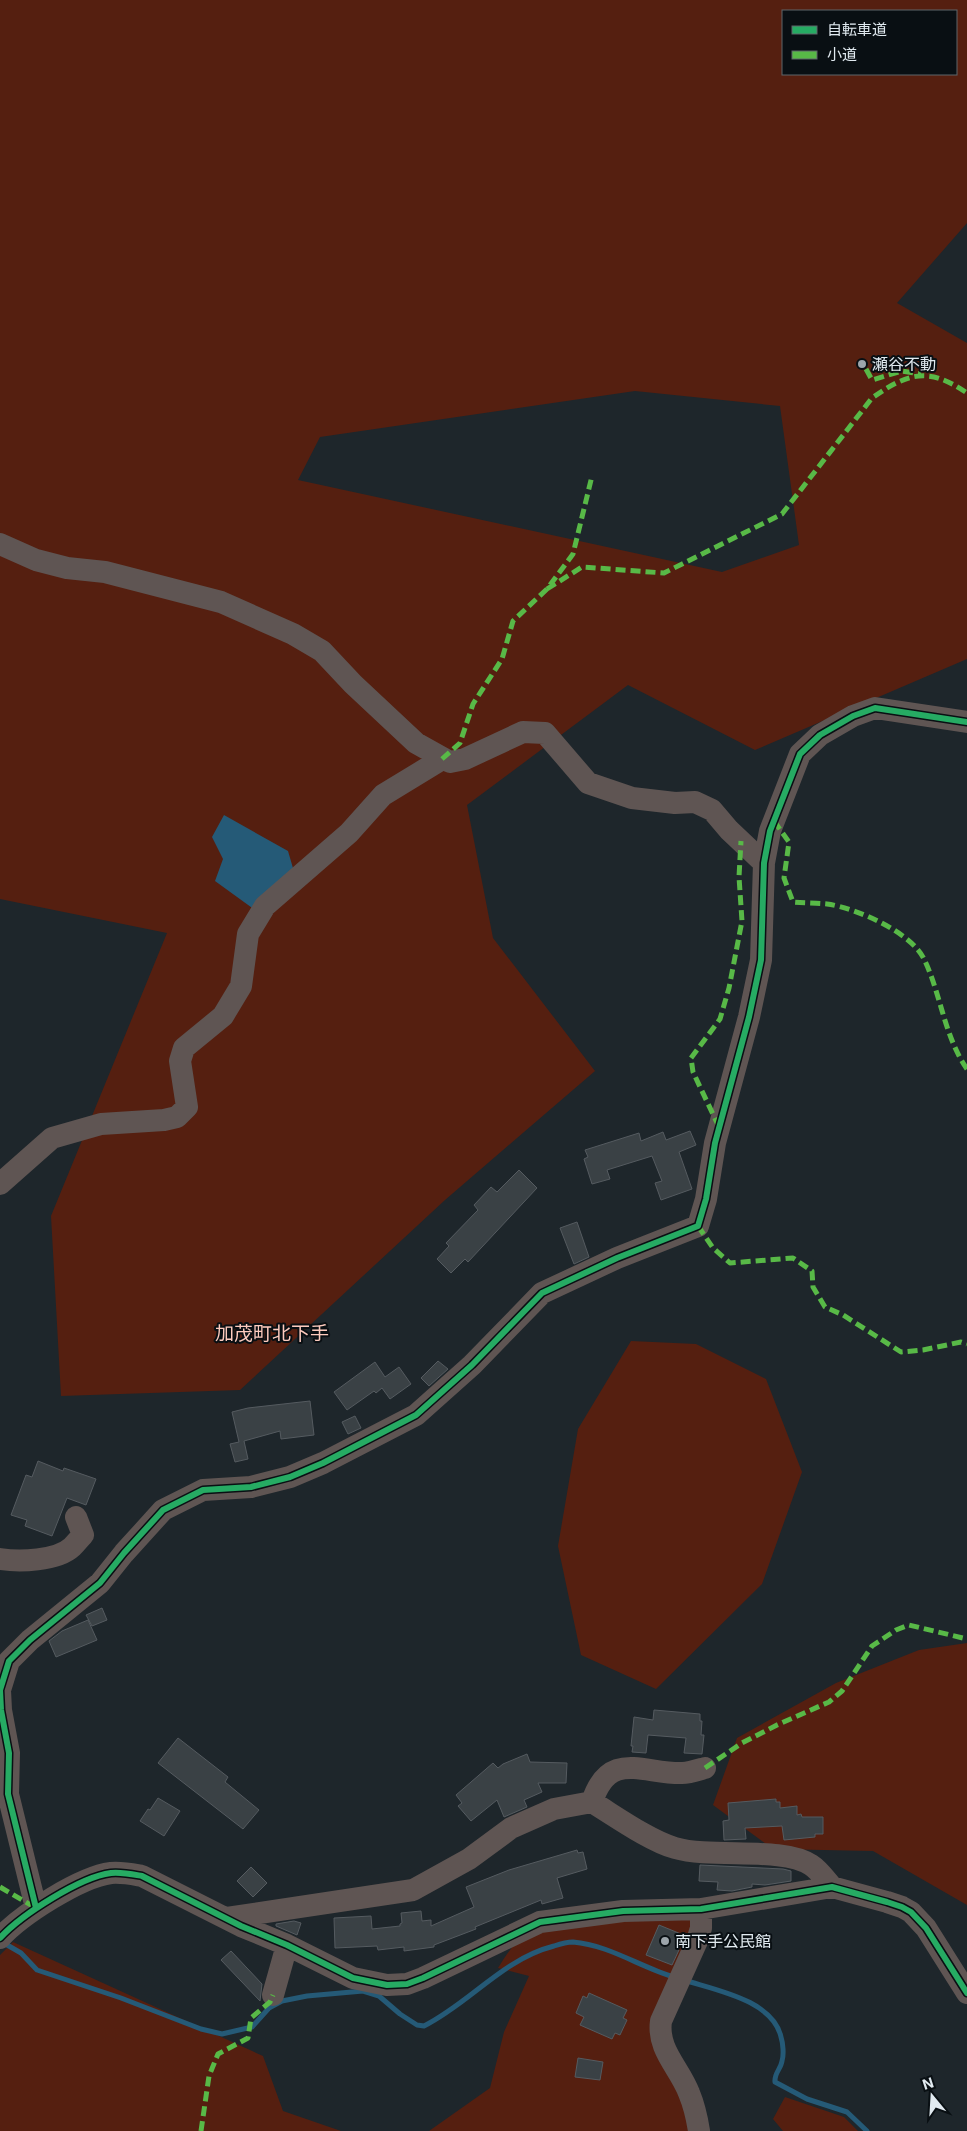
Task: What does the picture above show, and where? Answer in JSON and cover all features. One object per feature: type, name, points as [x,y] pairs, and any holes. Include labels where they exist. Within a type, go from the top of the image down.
[{"type":"street","points":[[0,544],[36,560],[67,568],[105,572],[221,602],[293,634],[322,651],[353,684],[416,743],[450,762],[466,759],[523,732],[546,733],[588,784],[632,798],[675,803],[695,802],[712,810],[729,830],[764,863]]},
{"type":"street","points":[[36,1908],[8,1794],[9,1754],[1,1710],[0,1690],[9,1661],[30,1640],[100,1583],[163,1510],[203,1490],[251,1487],[290,1477],[323,1464],[416,1415],[472,1365],[542,1293],[617,1258],[698,1226],[706,1199],[715,1143],[749,1017],[761,960],[764,863],[770,831],[800,754],[820,735],[853,716],[875,708],[967,722]]},
{"type":"street","points":[[0,1184],[52,1138],[101,1124],[164,1120],[177,1117],[187,1107],[180,1061],[184,1048],[223,1016],[241,986],[248,934],[265,906],[349,833],[383,795],[442,759]]},
{"type":"street","points":[[0,1559],[14,1561],[47,1558],[71,1548],[82,1535],[76,1517]]},
{"type":"street","points":[[592,1802],[597,1786],[612,1771],[637,1767],[682,1773],[705,1768]]},
{"type":"street","points":[[227,1918],[413,1890],[469,1860],[511,1828],[554,1809],[592,1802],[636,1829],[675,1848],[714,1854],[798,1858],[812,1865],[832,1887]]},
{"type":"street","points":[[4,1934],[36,1908],[95,1877],[110,1873],[127,1873],[142,1876],[353,1978],[387,1985],[407,1984],[446,1968],[540,1922],[624,1911],[701,1909],[832,1887],[902,1907],[911,1912],[926,1928],[967,1993]]},
{"type":"street","points":[[699,2131],[689,2093],[668,2057],[659,2033],[661,2021],[701,1928],[701,1909]]},
{"type":"street","points":[[274,1995],[287,1946]]},
{"type":"shaded area","points":[[0,0],[967,0],[967,223],[897,303],[967,343],[967,659],[755,750],[628,685],[467,805],[493,938],[595,1071],[445,1200],[240,1390],[61,1396],[51,1216],[167,933],[0,899]],"holes":[[[635,391],[780,406],[799,545],[722,572],[298,480],[320,437]]]},
{"type":"shaded area","points":[[631,1341],[696,1344],[766,1379],[802,1472],[762,1584],[656,1689],[581,1655],[558,1546],[578,1429]]},
{"type":"shaded area","points":[[967,1643],[967,1905],[873,1851],[773,1849],[713,1805],[737,1738],[836,1683],[919,1650]]},
{"type":"shaded area","points":[[691,1918],[696,1925],[656,2019],[694,2131],[429,2131],[490,2088],[504,2032],[529,1976],[498,1968],[516,1943],[529,1935],[572,1925],[626,1920]]},
{"type":"shaded area","points":[[13,1942],[263,2056],[283,2111],[341,2131],[0,2131],[0,1955]]},
{"type":"shaded area","points":[[785,2097],[844,2117],[858,2131],[783,2131],[773,2119]]},
{"type":"water","points":[[224,815],[288,851],[295,875],[255,910],[215,881],[223,859],[212,837]]},
{"type":"building","points":[[690,1131],[696,1145],[679,1152],[692,1189],[661,1200],[655,1183],[662,1181],[652,1156],[607,1170],[610,1179],[592,1184],[584,1159],[588,1157],[585,1150],[639,1133],[641,1141],[663,1132],[666,1140]]},
{"type":"building","points":[[519,1170],[537,1188],[468,1262],[465,1259],[451,1273],[437,1259],[449,1246],[446,1243],[478,1210],[474,1205],[491,1187],[497,1192]]},
{"type":"building","points":[[577,1222],[589,1257],[574,1264],[560,1228]]},
{"type":"building","points":[[438,1361],[448,1369],[429,1386],[421,1378]]},
{"type":"building","points":[[375,1362],[385,1377],[399,1367],[411,1384],[390,1399],[382,1388],[376,1393],[374,1391],[347,1410],[334,1392]]},
{"type":"building","points":[[310,1401],[314,1435],[281,1439],[280,1431],[244,1441],[248,1459],[235,1462],[230,1444],[239,1442],[232,1412],[248,1408]]},
{"type":"building","points":[[355,1416],[361,1428],[348,1434],[342,1422]]},
{"type":"building","points":[[38,1461],[63,1471],[64,1468],[96,1479],[86,1505],[67,1498],[52,1536],[25,1526],[27,1520],[11,1515],[26,1475],[32,1477]]},
{"type":"building","points":[[102,1608],[107,1620],[92,1626],[86,1615]]},
{"type":"building","points":[[88,1620],[97,1640],[56,1657],[49,1641],[62,1631]]},
{"type":"building","points":[[654,1710],[700,1714],[700,1721],[702,1721],[701,1735],[704,1735],[702,1754],[684,1753],[686,1738],[648,1735],[646,1753],[632,1752],[634,1717],[653,1720]]},
{"type":"building","points":[[178,1738],[228,1777],[225,1782],[259,1810],[243,1829],[158,1763]]},
{"type":"building","points":[[527,1754],[530,1762],[567,1763],[566,1783],[538,1783],[542,1792],[524,1800],[527,1807],[504,1817],[497,1800],[471,1821],[458,1806],[462,1803],[456,1795],[493,1763],[498,1768]]},
{"type":"building","points":[[158,1798],[180,1811],[164,1836],[140,1821]]},
{"type":"building","points":[[776,1799],[776,1802],[780,1802],[780,1808],[797,1806],[797,1815],[801,1814],[802,1817],[823,1817],[823,1834],[815,1834],[815,1837],[784,1840],[782,1826],[745,1828],[746,1839],[724,1840],[723,1821],[729,1820],[728,1803]]},
{"type":"building","points":[[577,1850],[578,1853],[583,1852],[587,1869],[557,1878],[563,1898],[542,1904],[541,1900],[475,1927],[476,1929],[434,1945],[434,1947],[404,1951],[404,1947],[378,1950],[377,1946],[335,1948],[334,1918],[371,1916],[372,1929],[400,1926],[402,1923],[401,1913],[421,1911],[422,1921],[431,1920],[431,1926],[474,1907],[466,1887],[509,1870]]},
{"type":"building","points":[[700,1865],[783,1869],[791,1871],[791,1881],[765,1885],[752,1884],[752,1887],[732,1891],[717,1890],[718,1882],[699,1881]]},
{"type":"building","points":[[251,1867],[267,1883],[253,1897],[237,1881]]},
{"type":"building","points":[[294,1921],[301,1923],[297,1935],[276,1926],[276,1924]]},
{"type":"building","name":"南下手公民館","points":[[659,1925],[681,1934],[675,1948],[679,1950],[672,1965],[646,1955]]},
{"type":"building","points":[[231,1951],[262,1984],[260,2001],[221,1960]]},
{"type":"building","points":[[589,1993],[627,2010],[623,2018],[627,2020],[620,2035],[615,2033],[612,2039],[580,2025],[584,2017],[576,2013],[583,1996],[587,1998]]},
{"type":"building","points":[[578,2058],[603,2062],[600,2080],[575,2077]]},
{"type":"waterway","points":[[2,1942],[21,1953],[37,1970],[121,1998],[201,2029],[222,2034],[252,2027],[269,2008],[282,2001],[307,1996],[363,1991],[379,1996],[400,2014],[417,2025],[424,2026],[457,2006],[519,1961],[536,1952],[568,1942],[599,1947],[674,1977]]},
{"type":"waterway","points":[[684,1980],[741,1998],[767,2014],[776,2024],[783,2046],[783,2058],[775,2082],[807,2099],[847,2112],[867,2131]]},
{"type":"marked path","points":[[866,369],[872,380],[902,371],[921,374]]},
{"type":"marked path","points":[[547,589],[582,567],[664,573],[782,514],[872,398],[897,383],[908,378],[930,376],[941,379],[967,393]]},
{"type":"marked path","points":[[442,759],[460,743],[473,704],[502,659],[513,621],[547,589],[573,554],[592,476]]},
{"type":"marked path","points":[[774,821],[789,842],[784,878],[793,902],[827,904],[853,910],[895,931],[917,949],[930,972],[953,1043],[967,1069]]},
{"type":"marked path","points":[[719,1127],[693,1072],[691,1058],[720,1019],[729,988],[742,921],[739,877],[741,841]]},
{"type":"marked path","points":[[698,1226],[713,1248],[730,1263],[793,1258],[812,1271],[813,1287],[825,1307],[843,1315],[901,1352],[923,1350],[961,1342],[967,1344]]},
{"type":"marked path","points":[[705,1768],[742,1743],[829,1702],[842,1691],[872,1646],[896,1630],[909,1625],[967,1639]]},
{"type":"marked path","points":[[0,1887],[36,1908]]},
{"type":"marked path","points":[[201,2131],[209,2076],[218,2054],[248,2038],[251,2018],[270,2002],[273,1995]]},
{"type":"cycle path","points":[[36,1908],[8,1794],[9,1753],[1,1710],[0,1690],[9,1661],[30,1640],[100,1583],[163,1510],[203,1490],[251,1487],[290,1477],[323,1463],[416,1415],[472,1365],[542,1293],[617,1258],[698,1226],[706,1199],[715,1143],[749,1017],[761,960],[764,863],[770,831],[800,754],[820,735],[853,716],[875,708],[967,722]]},
{"type":"cycle path","points":[[0,1938],[36,1908],[68,1889],[98,1876],[111,1873],[126,1873],[142,1876],[241,1926],[287,1945],[353,1978],[387,1985],[407,1984],[540,1922],[623,1911],[701,1909],[832,1887],[887,1902],[911,1912],[926,1928],[967,1993]]},
{"type":"place","name":"瀬谷不動","points":[[862,364]]},
{"type":"place","name":"南下手公民館","points":[[665,1941]]},
{"type":"district","name":"加茂町北下手","points":[[272,1333]]}]
